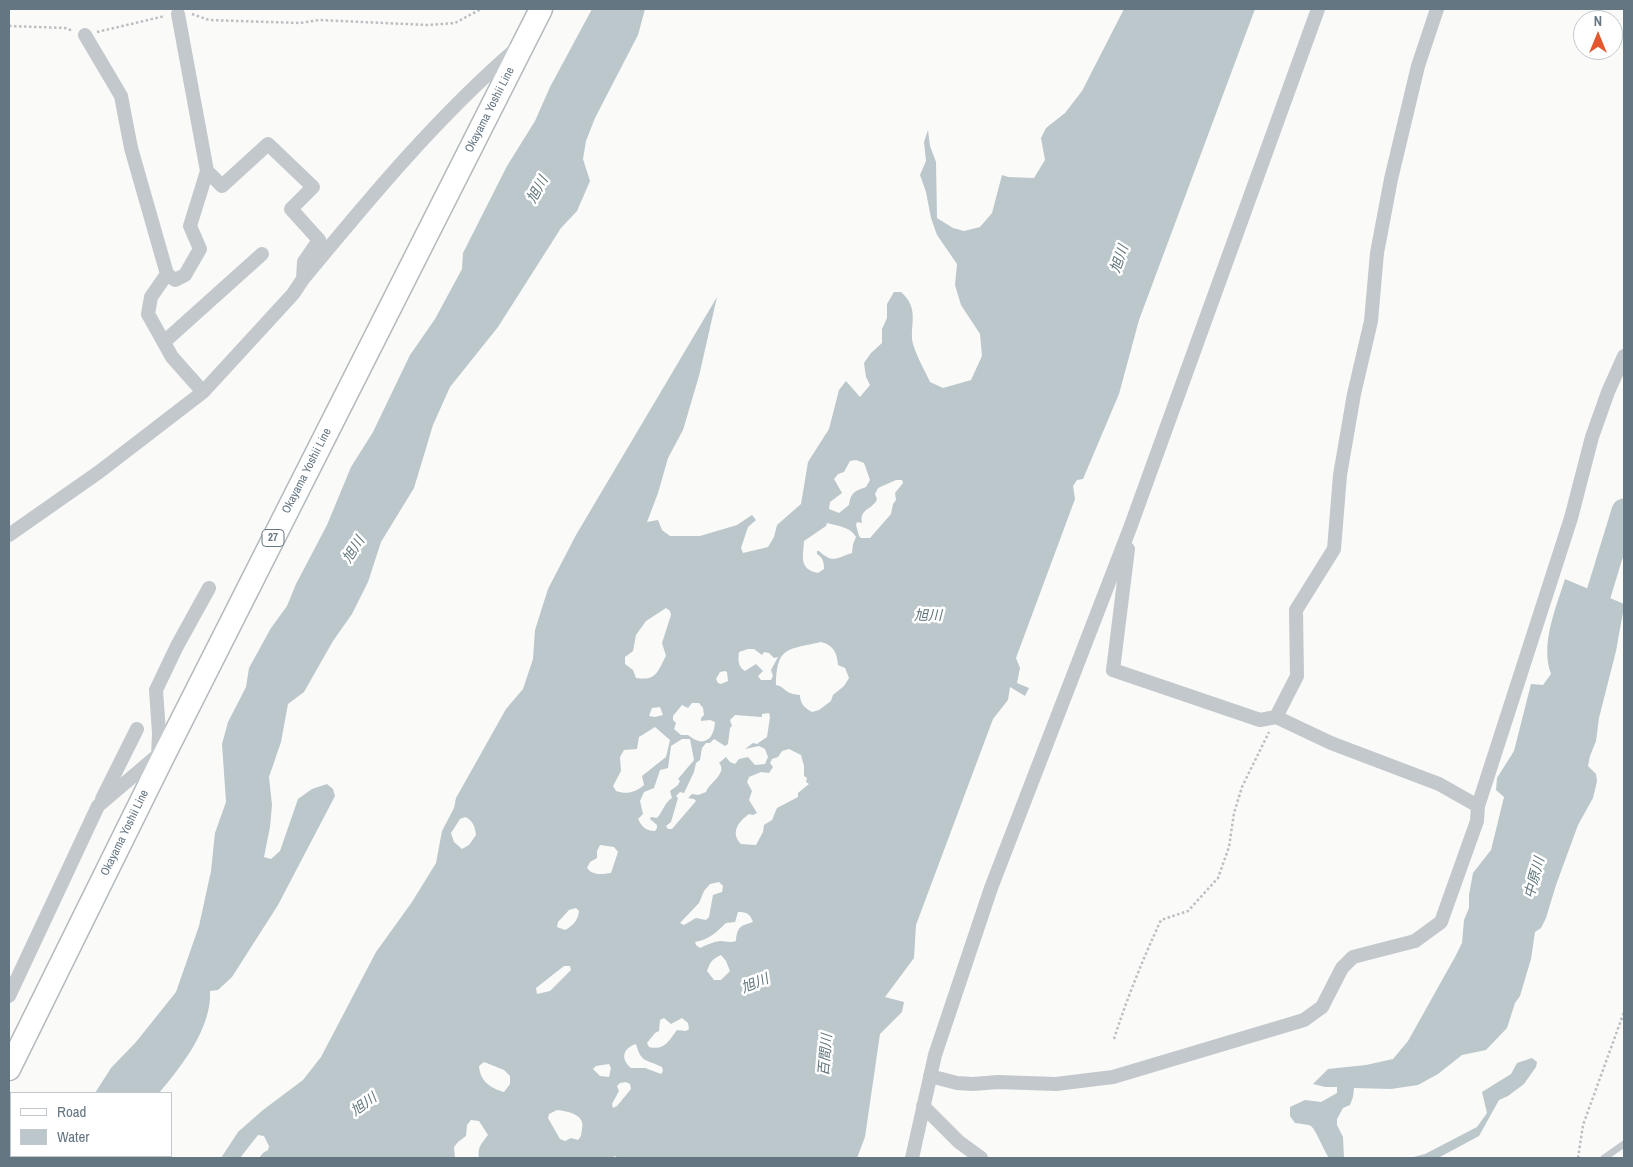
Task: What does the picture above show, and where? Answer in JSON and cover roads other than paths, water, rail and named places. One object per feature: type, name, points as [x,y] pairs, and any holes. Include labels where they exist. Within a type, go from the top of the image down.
[{"type":"main road","name":"Okayama Yoshii Line","points":[[9,1069],[161,756],[541,9]]},
{"type":"street","points":[[912,1158],[934,1055],[991,888],[1130,528],[1318,9]]},
{"type":"street","points":[[1276,717],[1297,676],[1296,610],[1334,549],[1340,475],[1354,394],[1371,321],[1377,253],[1391,179],[1418,66],[1437,9]]},
{"type":"street","points":[[85,35],[121,96],[131,148],[167,274],[175,280],[185,275],[200,249],[190,226],[207,171],[178,14]]},
{"type":"street","points":[[9,535],[99,472],[203,392],[292,294],[385,180],[481,79],[525,41]]},
{"type":"street","points":[[207,171],[222,186],[268,144],[313,187],[291,209],[319,240],[304,262],[303,279]]},
{"type":"street","points":[[164,342],[262,254]]},
{"type":"street","points":[[167,274],[151,297],[148,314],[172,356],[203,392]]},
{"type":"street","points":[[930,1076],[957,1083],[973,1084],[998,1082],[1056,1084],[1113,1078],[1304,1020],[1322,1007],[1342,968],[1353,957],[1415,941],[1441,922],[1477,821],[1478,806],[1571,518],[1592,437],[1608,392],[1624,356]]},
{"type":"street","points":[[1130,528],[1113,670],[1260,720],[1276,717],[1331,744],[1439,784],[1478,806]]},
{"type":"street","points":[[98,806],[161,756],[156,690],[177,646],[209,588]]},
{"type":"street","points":[[9,996],[98,806],[137,729]]},
{"type":"street","points":[[923,1106],[959,1142],[981,1158]]},
{"type":"lane","points":[[1604,1158],[1624,1144]]},
{"type":"water","name":"旭川","points":[[592,9],[645,9],[638,35],[595,118],[586,141],[583,159],[590,181],[577,211],[561,228],[498,327],[450,387],[433,425],[414,488],[381,542],[368,582],[352,614],[333,641],[304,692],[288,704],[281,742],[269,777],[272,805],[264,857],[271,859],[280,851],[298,799],[312,789],[327,784],[333,789],[335,796],[278,905],[232,977],[218,990],[210,991],[206,1019],[201,1033],[168,1083],[160,1092],[96,1092],[111,1068],[136,1042],[176,992],[199,926],[211,871],[215,833],[226,802],[222,744],[228,722],[246,687],[249,668],[271,628],[287,606],[296,584],[327,525],[351,467],[373,432],[410,355],[435,319],[462,269],[463,253],[507,166],[535,121],[550,87]]},
{"type":"water","name":"旭川","points":[[1124,9],[1255,9],[1139,320],[1119,394],[1083,479],[1077,480],[1073,486],[1075,499],[1016,658],[1020,668],[1017,683],[1029,688],[1025,696],[1010,687],[1008,700],[993,719],[916,925],[914,958],[885,997],[904,1002],[902,1012],[880,1034],[865,1137],[857,1158],[618,1158],[615,1156],[611,1158],[479,1158],[479,1148],[488,1135],[479,1121],[471,1120],[467,1125],[466,1136],[454,1147],[455,1158],[259,1158],[268,1150],[269,1146],[264,1136],[258,1135],[240,1158],[221,1158],[238,1132],[263,1110],[303,1080],[321,1057],[376,952],[412,902],[436,863],[442,831],[454,808],[456,798],[506,709],[523,689],[533,659],[535,630],[548,589],[576,535],[717,297],[699,376],[683,430],[668,458],[647,522],[658,520],[662,530],[670,536],[700,536],[737,525],[752,515],[756,520],[748,527],[741,548],[743,553],[768,547],[774,537],[777,525],[801,504],[808,462],[829,429],[839,390],[846,381],[860,397],[870,385],[866,377],[864,363],[882,343],[882,329],[887,318],[887,304],[894,292],[901,292],[911,306],[912,340],[917,356],[930,382],[943,388],[971,380],[982,356],[980,334],[961,305],[955,285],[957,264],[937,235],[920,175],[926,161],[924,142],[928,130],[930,146],[936,162],[937,218],[953,228],[964,231],[980,227],[992,213],[1002,175],[1034,178],[1045,160],[1041,138],[1046,128],[1065,113],[1082,91]],"holes":[[[856,460],[864,463],[870,480],[866,487],[854,493],[849,505],[839,513],[829,509],[830,502],[842,493],[834,479],[838,474],[844,472],[850,461]],[[896,480],[902,480],[903,483],[895,493],[896,500],[891,514],[870,538],[861,538],[856,525],[857,522],[862,523],[864,512],[877,499],[875,494],[878,488]],[[827,523],[848,529],[856,537],[852,553],[842,557],[831,559],[817,551],[817,554],[823,560],[824,567],[818,573],[805,566],[804,541],[826,526]],[[666,608],[670,611],[671,615],[662,643],[666,656],[656,674],[648,678],[636,678],[633,670],[625,664],[625,657],[633,651],[636,635],[646,621]],[[821,642],[825,643],[834,650],[838,665],[845,668],[849,678],[844,686],[833,695],[831,701],[819,710],[812,712],[803,705],[800,695],[788,692],[776,685],[779,663],[786,652]],[[748,649],[754,649],[762,655],[764,652],[769,653],[774,658],[778,657],[771,670],[773,676],[771,680],[761,680],[758,676],[763,671],[756,664],[745,671],[739,663],[739,652]],[[725,671],[727,672],[728,681],[721,684],[716,679],[720,672]],[[692,703],[699,703],[703,708],[704,715],[701,721],[710,720],[715,722],[714,728],[707,740],[698,741],[688,735],[681,735],[674,729],[676,723],[673,720],[673,716],[682,705],[688,708]],[[660,707],[663,715],[655,717],[649,716],[652,708]],[[769,713],[767,737],[745,749],[759,746],[765,749],[768,757],[765,764],[755,765],[748,757],[739,759],[735,764],[726,757],[719,763],[721,767],[720,774],[706,792],[698,795],[692,794],[688,798],[696,801],[672,829],[668,829],[666,826],[671,822],[678,798],[676,796],[680,792],[684,793],[696,763],[700,760],[702,748],[706,743],[710,743],[714,739],[725,746],[728,744],[730,728],[732,726],[730,720],[735,715],[762,717],[762,714]],[[655,727],[670,740],[666,757],[642,776],[644,785],[635,791],[628,793],[620,792],[616,791],[613,786],[621,771],[620,757],[624,750],[637,749],[639,737]],[[682,739],[690,739],[694,760],[678,779],[680,781],[678,785],[670,791],[672,798],[667,802],[659,816],[657,818],[651,817],[650,819],[657,825],[655,831],[652,831],[645,828],[638,819],[643,814],[640,801],[644,792],[654,788],[660,770],[668,768],[671,746]],[[789,749],[801,755],[804,776],[809,784],[798,793],[798,797],[777,808],[772,820],[764,825],[763,832],[756,845],[741,844],[736,836],[739,824],[749,814],[757,813],[749,800],[752,791],[747,782],[749,777],[761,772],[769,773],[773,767],[770,763],[782,751]],[[465,817],[473,824],[476,835],[469,845],[462,849],[454,842],[451,833],[460,819]],[[600,845],[614,847],[618,852],[611,873],[595,873],[587,868],[590,862],[597,858],[597,851]],[[719,882],[723,886],[722,892],[713,895],[709,917],[706,920],[696,918],[684,925],[680,923],[699,903],[704,891],[710,884]],[[576,908],[579,911],[575,922],[570,927],[565,930],[557,927],[558,922],[569,910]],[[738,912],[748,914],[753,922],[740,928],[736,941],[717,941],[700,948],[696,945],[695,942],[708,937],[726,923],[735,922]],[[721,955],[726,961],[730,971],[721,980],[714,980],[707,971],[712,961]],[[564,966],[570,966],[571,970],[550,991],[537,994],[536,988]],[[664,1018],[671,1024],[682,1018],[688,1023],[689,1029],[686,1031],[677,1030],[663,1046],[654,1048],[649,1047],[647,1043],[659,1031],[660,1020]],[[636,1044],[642,1058],[662,1067],[663,1071],[661,1074],[645,1068],[631,1068],[625,1061],[624,1054],[628,1048]],[[484,1062],[504,1070],[510,1076],[510,1084],[504,1092],[490,1086],[484,1080],[479,1066]],[[609,1064],[611,1068],[609,1077],[600,1076],[593,1069],[596,1066]],[[626,1082],[630,1084],[631,1089],[617,1106],[613,1108],[612,1104],[619,1091],[617,1086],[620,1083]],[[557,1110],[566,1111],[579,1117],[583,1124],[578,1140],[571,1138],[565,1141],[560,1139],[548,1118],[549,1114]]]},
{"type":"water","points":[[1565,579],[1624,604],[1624,607],[1616,651],[1599,718],[1596,741],[1588,766],[1596,774],[1597,781],[1593,798],[1578,825],[1546,918],[1541,928],[1535,932],[1531,959],[1520,996],[1515,1003],[1507,1028],[1486,1050],[1462,1055],[1438,1074],[1418,1085],[1391,1089],[1354,1088],[1350,1105],[1343,1108],[1337,1119],[1337,1125],[1343,1137],[1344,1158],[1329,1158],[1311,1126],[1295,1123],[1290,1116],[1290,1107],[1305,1100],[1321,1102],[1337,1093],[1337,1087],[1313,1084],[1328,1069],[1366,1065],[1393,1059],[1408,1041],[1455,957],[1462,943],[1464,920],[1469,908],[1473,873],[1491,850],[1504,797],[1496,790],[1497,778],[1514,751],[1531,684],[1543,685],[1551,674],[1547,651],[1548,638]]},
{"type":"water","points":[[1532,1058],[1537,1062],[1536,1067],[1524,1084],[1499,1100],[1479,1136],[1438,1158],[1410,1158],[1425,1154],[1477,1127],[1487,1113],[1482,1092],[1511,1074],[1517,1063]]},
{"type":"water","points":[[10,1153],[10,1157],[104,1157],[103,1158],[9,1158]]},
{"type":"waterway","name":"中原川","points":[[1589,625],[1624,511]]},
{"type":"water label","name":"百間川","points":[[826,1055]]}]
